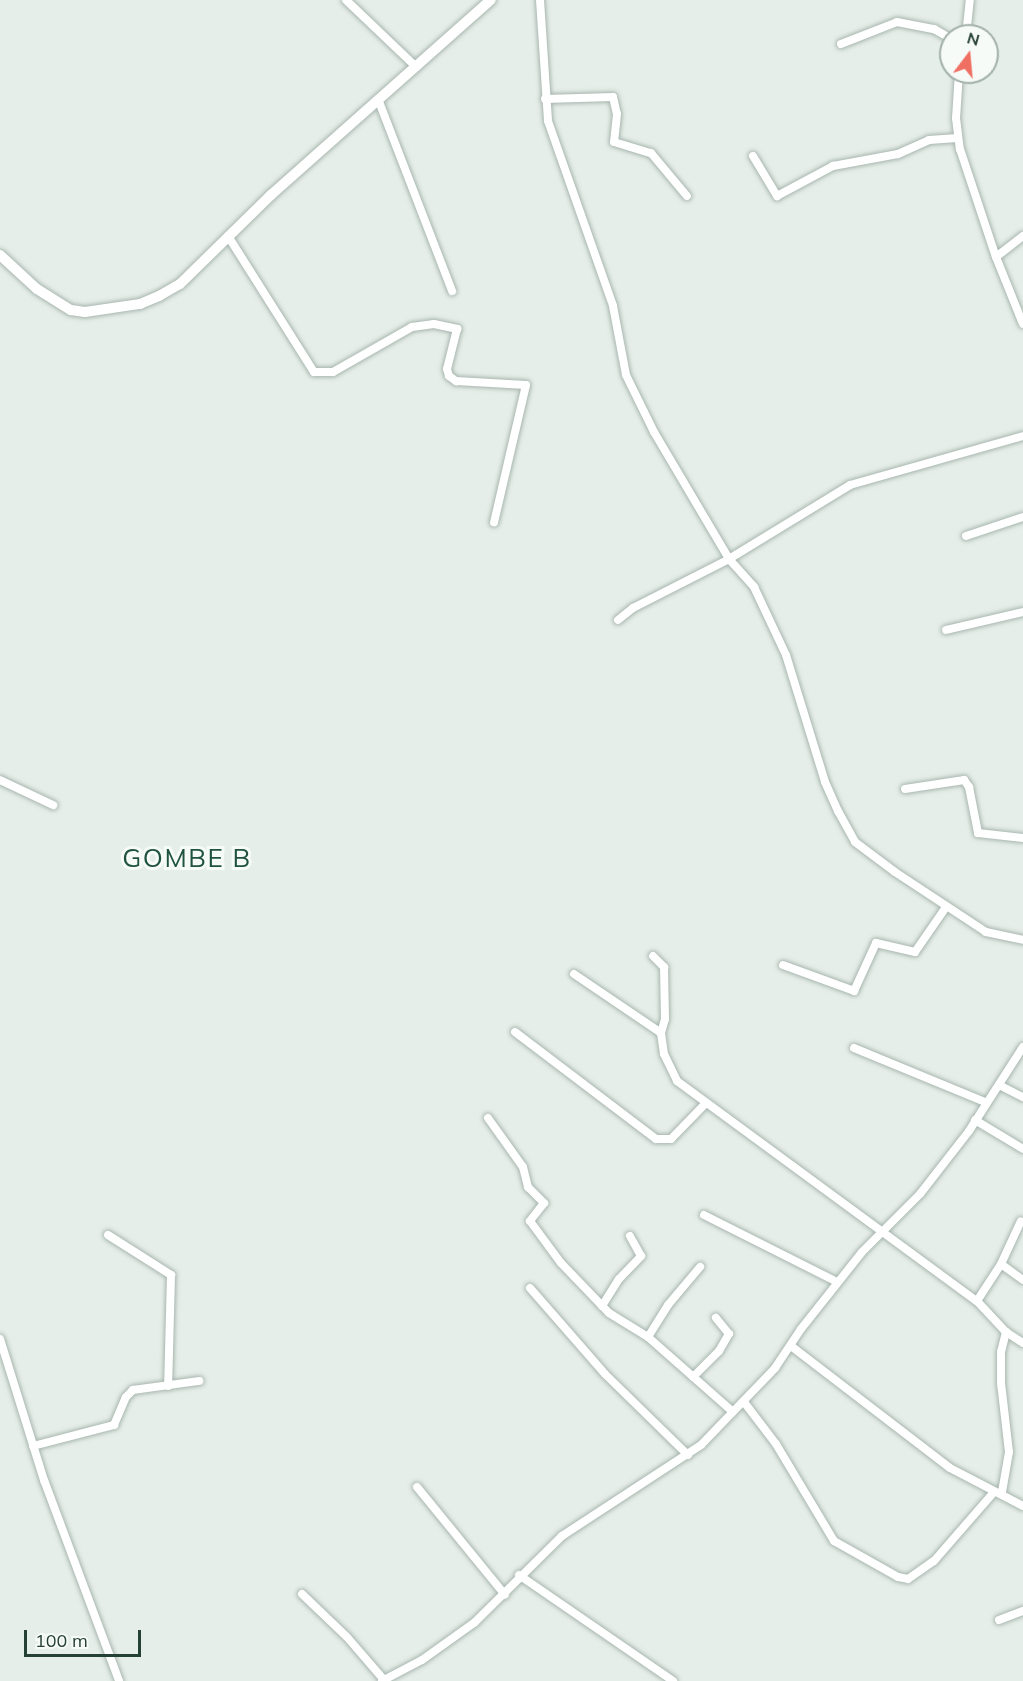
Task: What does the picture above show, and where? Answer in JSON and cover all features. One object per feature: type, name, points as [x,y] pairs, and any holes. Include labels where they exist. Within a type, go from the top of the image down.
[{"type":"street","points":[[346,0],[414,65]]},
{"type":"street","points":[[0,255],[57,304],[85,312],[140,304],[159,296],[180,284],[228,236],[414,65],[491,0]]},
{"type":"street","points":[[540,0],[545,99],[554,149],[613,306],[626,375],[654,432],[729,559],[754,587],[786,655],[825,782],[855,842],[946,907],[986,932],[1023,940]]},
{"type":"street","points":[[967,24],[970,0]]},
{"type":"street","points":[[841,44],[897,22],[939,32]]},
{"type":"street","points":[[959,84],[958,138],[996,257],[1020,309],[1023,324]]},
{"type":"street","points":[[545,99],[613,97],[616,144],[638,146],[651,153],[687,196]]},
{"type":"street","points":[[378,99],[452,291]]},
{"type":"street","points":[[753,156],[777,196],[834,166],[898,154],[929,140],[958,138]]},
{"type":"street","points":[[228,236],[280,325],[314,372],[333,372],[412,327],[434,324],[457,329],[447,369],[448,376],[456,381],[526,385],[494,522]]},
{"type":"street","points":[[996,257],[1023,236]]},
{"type":"street","points":[[618,620],[633,608],[729,559],[850,485],[1023,436]]},
{"type":"street","points":[[966,536],[1023,517]]},
{"type":"street","points":[[946,630],[1023,612]]},
{"type":"street","points":[[0,780],[53,805]]},
{"type":"street","points":[[905,789],[964,780],[969,787],[978,833],[1023,838]]},
{"type":"street","points":[[783,965],[854,991],[876,943],[915,952],[946,907]]},
{"type":"street","points":[[652,956],[664,967],[665,1019],[661,1033],[669,1071],[705,1104],[977,1301],[1006,1332],[1023,1343]]},
{"type":"street","points":[[574,974],[661,1033]]},
{"type":"street","points":[[515,1032],[656,1139],[671,1139],[705,1104]]},
{"type":"street","points":[[854,1048],[985,1101]]},
{"type":"street","points":[[302,1594],[347,1637],[383,1681],[452,1640],[504,1595],[519,1575],[581,1523],[688,1455],[744,1402],[791,1346],[837,1282],[920,1194],[975,1120],[985,1101],[999,1085],[1023,1049]]},
{"type":"street","points":[[999,1085],[1023,1097]]},
{"type":"street","points":[[488,1118],[523,1167],[528,1187],[544,1203],[530,1221],[561,1263],[602,1306],[648,1337],[733,1413]]},
{"type":"street","points":[[975,1120],[1023,1149]]},
{"type":"street","points":[[704,1215],[837,1282]]},
{"type":"street","points":[[977,1301],[1001,1264],[1021,1221]]},
{"type":"street","points":[[108,1235],[171,1275],[168,1386]]},
{"type":"street","points":[[602,1306],[619,1279],[641,1256],[630,1236]]},
{"type":"street","points":[[1001,1264],[1023,1280]]},
{"type":"street","points":[[648,1337],[700,1267]]},
{"type":"street","points":[[530,1288],[605,1374],[688,1455]]},
{"type":"street","points":[[693,1377],[719,1351],[729,1334],[716,1318]]},
{"type":"street","points":[[744,1402],[776,1444],[834,1541],[898,1577],[908,1579],[934,1561],[998,1492],[1009,1452],[1001,1383],[1001,1352],[1006,1332]]},
{"type":"street","points":[[0,1339],[1,1349],[33,1446],[119,1681]]},
{"type":"street","points":[[791,1346],[950,1468],[1023,1506]]},
{"type":"street","points":[[33,1446],[114,1425],[129,1393],[198,1381]]},
{"type":"street","points":[[417,1487],[504,1595]]},
{"type":"street","points":[[519,1575],[673,1681]]},
{"type":"street","points":[[999,1620],[1023,1611]]},
{"type":"district","name":"GOMBE B","points":[[187,858]]}]
